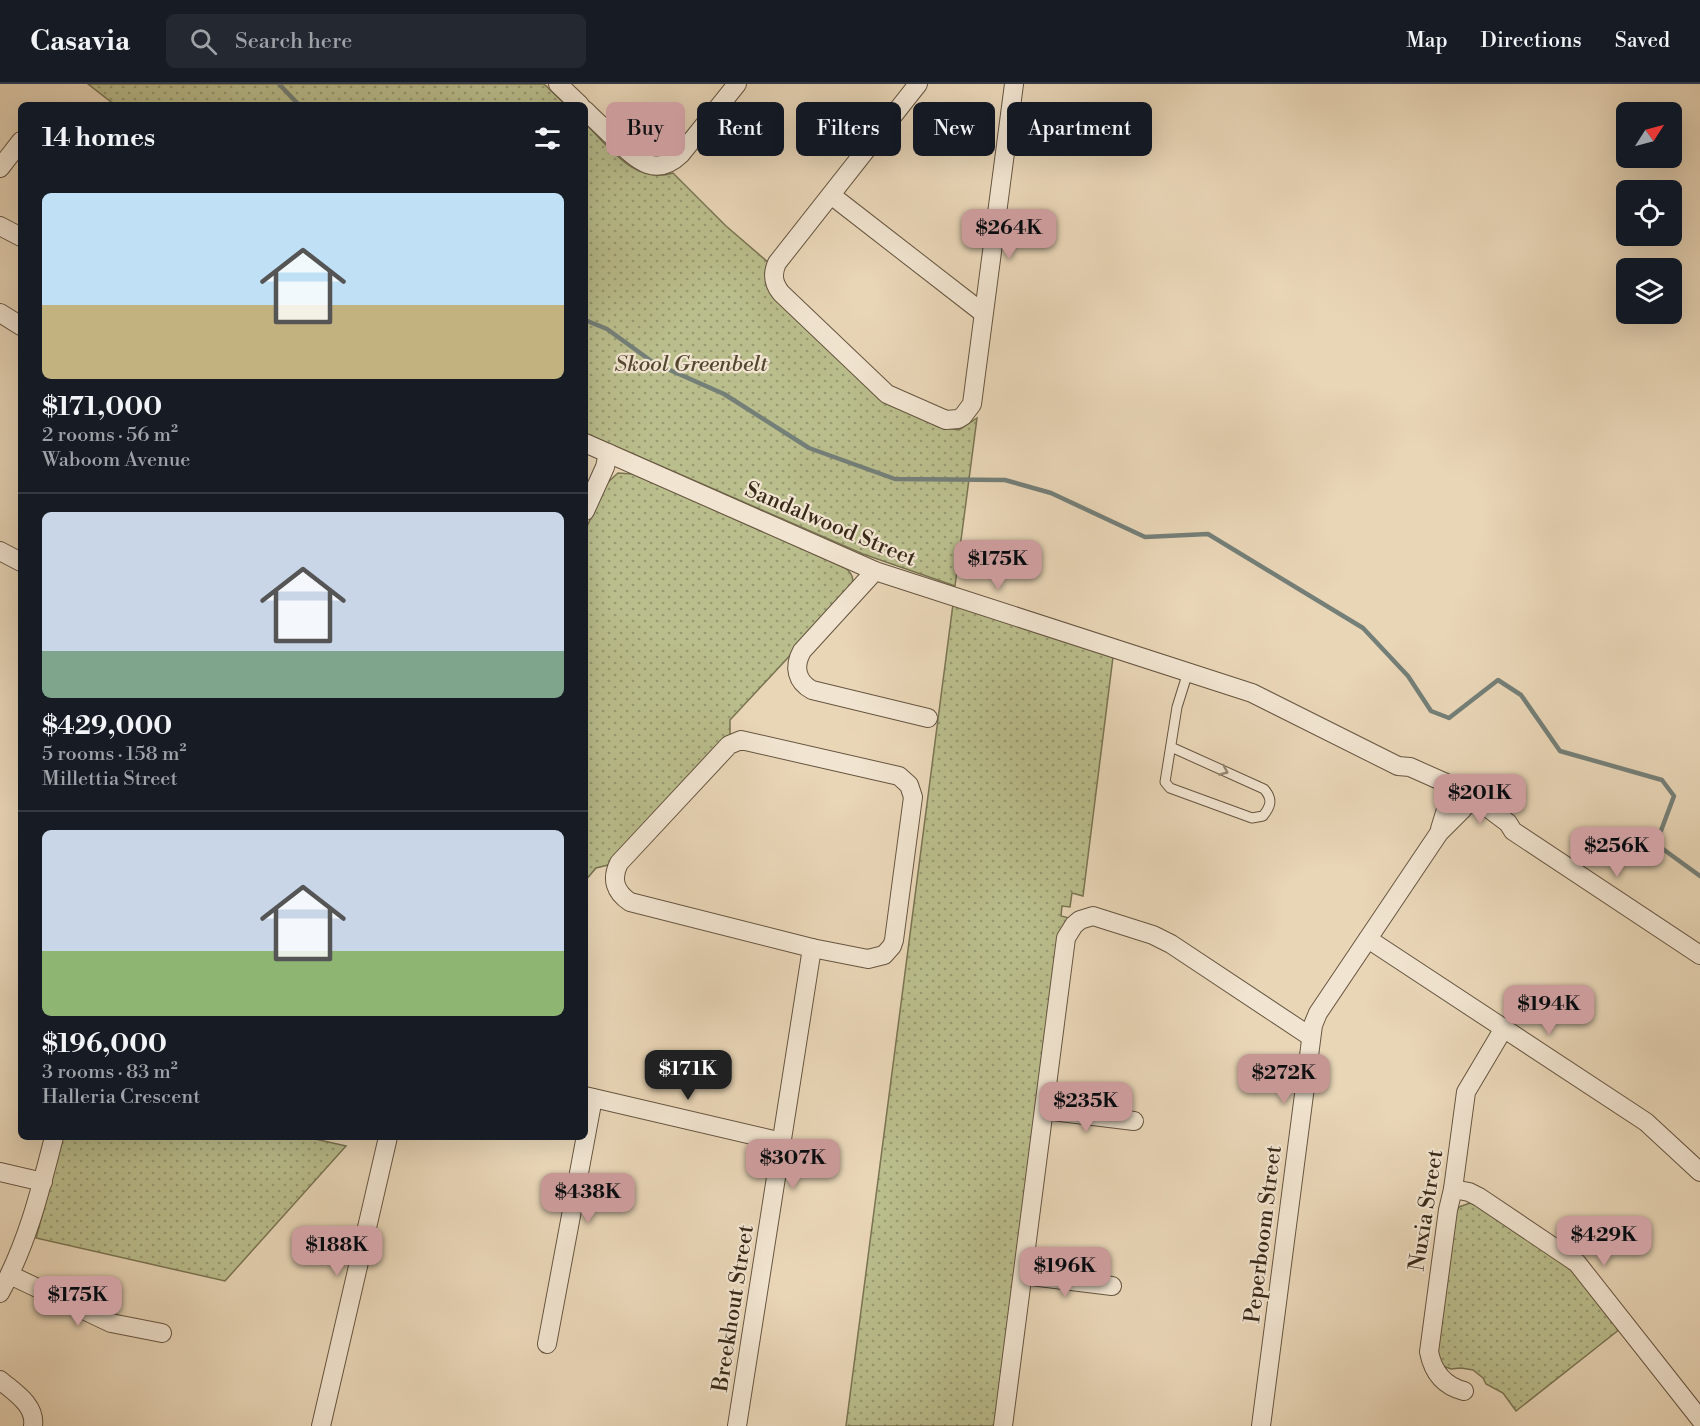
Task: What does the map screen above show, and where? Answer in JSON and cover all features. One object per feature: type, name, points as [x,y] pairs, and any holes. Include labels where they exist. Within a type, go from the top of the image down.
[{"type":"street","points":[[558,84],[577,102]]},
{"type":"street","points":[[588,113],[635,158],[647,165],[661,165],[675,160],[681,154],[737,84]]},
{"type":"street","points":[[918,84],[777,263],[774,269],[775,282],[781,293],[882,390],[946,420],[963,416],[972,404],[1014,84]]},
{"type":"street","points":[[0,168],[18,145]]},
{"type":"street","points":[[831,195],[984,313]]},
{"type":"street","points":[[0,226],[18,235]]},
{"type":"street","points":[[0,313],[18,323]]},
{"type":"street","name":"Sandalwood Street","points":[[588,444],[875,571],[1252,693],[1398,766],[1410,767],[1459,799],[1508,823],[1513,831],[1700,955]]},
{"type":"street","points":[[588,504],[605,467],[608,453]]},
{"type":"street","points":[[0,551],[18,560]]},
{"type":"street","points":[[875,571],[802,651],[797,667],[800,678],[813,690],[928,718]]},
{"type":"street","points":[[747,740],[899,776],[904,779],[912,791],[909,830],[892,946],[884,955],[868,959],[812,948],[630,902],[619,893],[616,886],[615,874],[619,863],[732,742],[747,740]]},
{"type":"street","name":"Peperboom Street","points":[[1261,1426],[1311,1037],[1317,1014],[1439,833],[1459,799]]},
{"type":"street","points":[[1003,1426],[1066,938],[1074,925],[1086,917],[1100,917],[1162,939],[1311,1037]]},
{"type":"street","points":[[1368,939],[1646,1122],[1700,1172]]},
{"type":"street","name":"Breekhout Street","points":[[737,1426],[812,948]]},
{"type":"street","name":"Nuxia Street","points":[[1464,1391],[1454,1388],[1436,1373],[1429,1352],[1466,1092],[1504,1028]]},
{"type":"street","points":[[589,1097],[782,1142]]},
{"type":"street","points":[[1044,1110],[1134,1121]]},
{"type":"street","points":[[0,1293],[29,1230],[53,1140]]},
{"type":"street","points":[[321,1426],[387,1140]]},
{"type":"street","points":[[547,1344],[582,1140]]},
{"type":"street","points":[[0,1172],[43,1182]]},
{"type":"street","points":[[1453,1189],[1469,1192],[1479,1197],[1578,1263],[1700,1419]]},
{"type":"street","points":[[10,1275],[111,1323],[162,1333]]},
{"type":"street","points":[[1023,1275],[1112,1286]]},
{"type":"street","points":[[0,1380],[30,1407],[33,1426]]},
{"type":"lane","points":[[1171,747],[1264,789],[1271,801],[1268,809],[1263,816],[1252,818],[1170,788],[1165,782],[1164,776],[1177,707],[1188,672]]},
{"type":"green space","points":[[88,84],[544,84],[563,102],[111,102]]},
{"type":"green space","name":"Skool Greenbelt","points":[[588,126],[606,146],[606,156],[617,156],[635,169],[647,174],[673,173],[726,226],[769,263],[767,277],[892,403],[939,427],[959,430],[977,418],[955,586],[863,554],[588,434]]},
{"type":"green space","points":[[618,473],[633,474],[845,568],[851,573],[853,582],[849,592],[730,720],[730,736],[612,864],[596,868],[588,877],[588,524],[606,484]]},
{"type":"green space","points":[[953,604],[1113,657],[1083,896],[1072,893],[1070,907],[1062,906],[1061,916],[1069,918],[995,1426],[846,1426]]},
{"type":"green space","points":[[62,1140],[319,1140],[346,1146],[225,1281],[36,1238]]},
{"type":"green space","points":[[1470,1203],[1475,1204],[1569,1266],[1620,1329],[1516,1411],[1503,1393],[1486,1384],[1483,1378],[1473,1370],[1451,1369],[1443,1366],[1436,1350],[1456,1211],[1459,1207]]},
{"type":"waterway","points":[[279,84],[296,102]]},
{"type":"waterway","points":[[588,321],[607,329],[654,363],[724,394],[809,448],[895,479],[1005,480],[1051,493],[1145,537],[1208,534],[1363,628],[1408,676],[1431,711],[1449,718],[1498,680],[1521,695],[1560,751],[1662,780],[1674,796],[1656,844],[1700,876]]}]
